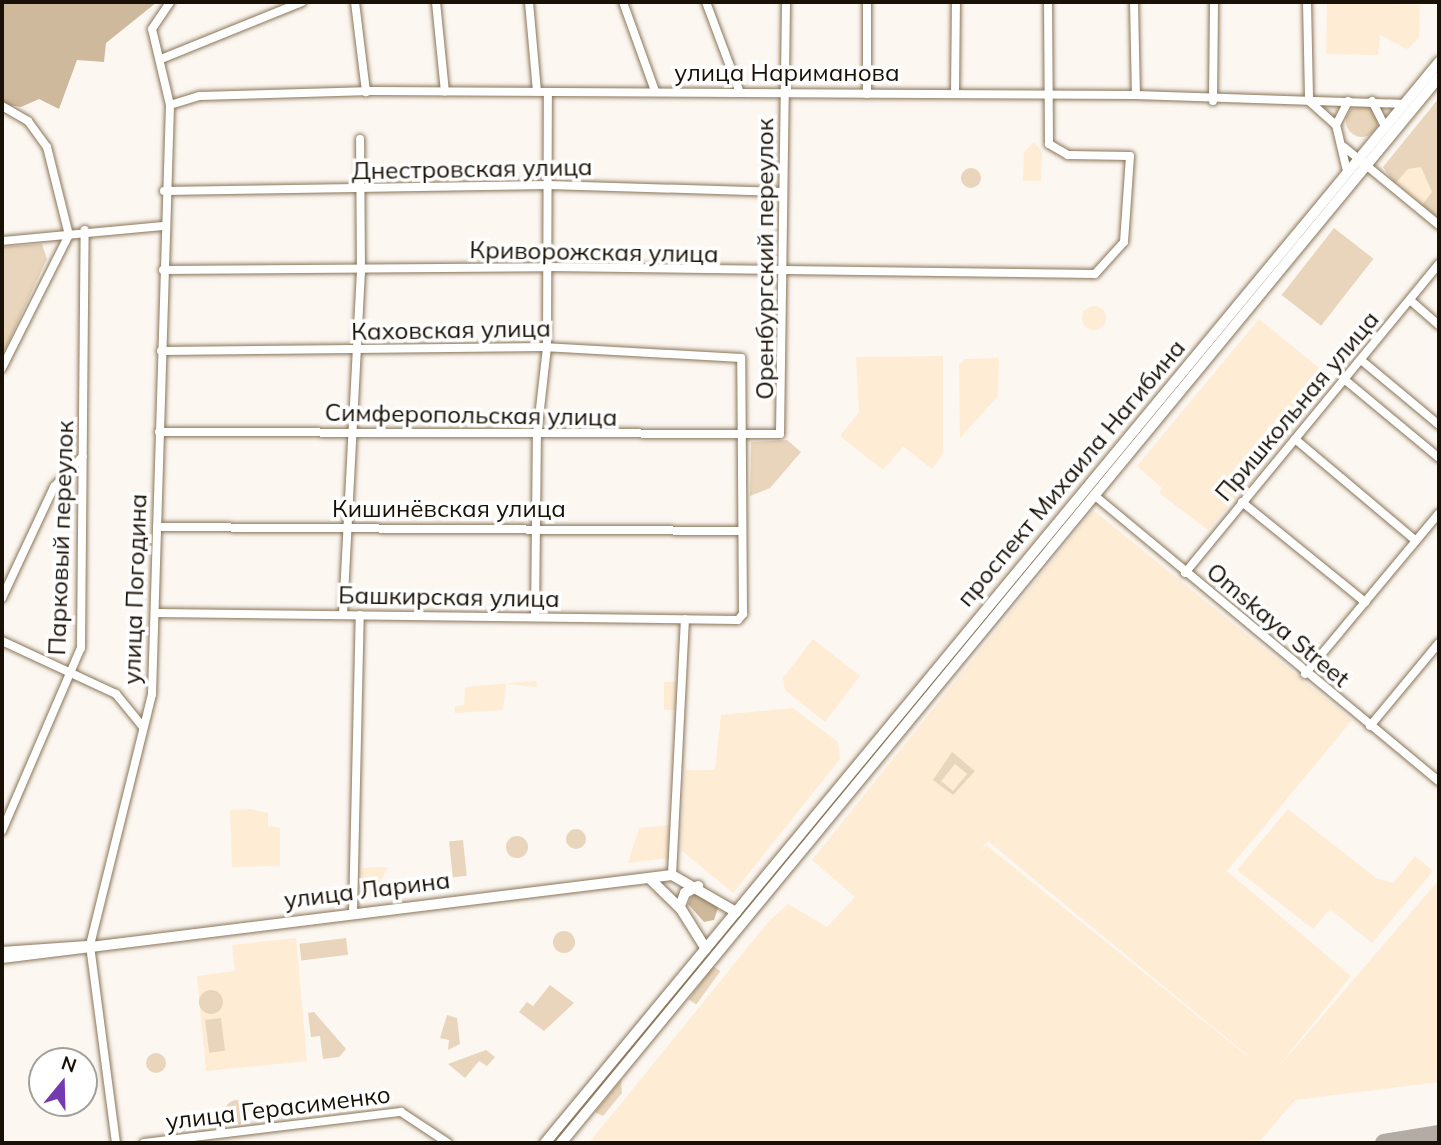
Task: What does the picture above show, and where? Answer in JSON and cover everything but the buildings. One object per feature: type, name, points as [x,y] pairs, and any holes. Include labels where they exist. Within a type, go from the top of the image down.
[{"type":"main road","name":"проспект Михаила Нагибина","points":[[561,1143],[1094,495],[1439,62]]},
{"type":"main road","name":"проспект Михаила Нагибина","points":[[545,1143],[1347,171],[1380,148],[1439,77]]},
{"type":"main road","points":[[667,891],[672,875],[698,886],[736,912],[738,926]]},
{"type":"main road","name":"улица Ларина","points":[[2,958],[672,875]]},
{"type":"main road","points":[[649,878],[667,891],[680,906],[702,935],[706,949]]},
{"type":"main road","points":[[680,906],[698,886]]},
{"type":"main road","points":[[702,935],[726,942]]},
{"type":"street","name":"улица Погодина","points":[[116,1143],[90,945],[149,707],[155,613],[163,191],[170,105],[152,29],[170,2]]},
{"type":"street","points":[[161,59],[302,2]]},
{"type":"street","points":[[355,2],[366,92]]},
{"type":"street","points":[[436,2],[445,92]]},
{"type":"street","points":[[529,2],[537,92]]},
{"type":"street","points":[[623,2],[655,91]]},
{"type":"street","points":[[706,2],[740,93]]},
{"type":"street","name":"Оренбургский переулок","points":[[781,433],[786,2]]},
{"type":"street","points":[[867,2],[867,94]]},
{"type":"street","points":[[956,2],[956,93]]},
{"type":"street","points":[[1048,2],[1048,94]]},
{"type":"street","points":[[1134,2],[1136,95]]},
{"type":"street","points":[[1213,101],[1214,2]]},
{"type":"street","points":[[1307,2],[1309,101],[1336,125],[1344,147],[1347,171]]},
{"type":"street","name":"улица Нариманова","points":[[170,105],[200,96],[366,92],[655,91],[1136,95],[1213,101],[1348,101],[1405,104]]},
{"type":"street","points":[[535,618],[537,435],[547,347],[548,92]]},
{"type":"street","name":"Криворожская улица","points":[[163,270],[361,272],[546,267],[1095,274],[1103,269],[1127,232],[1130,156],[1059,154],[1049,144],[1048,94]]},
{"type":"street","points":[[1336,125],[1348,101]]},
{"type":"street","points":[[1372,102],[1386,126],[1380,148]]},
{"type":"street","points":[[2,106],[39,132],[69,235],[2,368]]},
{"type":"street","points":[[342,614],[361,272],[360,139]]},
{"type":"street","points":[[1344,147],[1362,159],[1439,225]]},
{"type":"street","name":"Днестровская улица","points":[[163,191],[548,186],[782,192]]},
{"type":"street","points":[[2,241],[69,235],[86,230],[164,226]]},
{"type":"street","name":"Парковый переулок","points":[[2,831],[75,675],[82,637],[86,230]]},
{"type":"street","name":"Пришкольная улица","points":[[1185,573],[1439,264]]},
{"type":"street","points":[[1410,300],[1439,325]]},
{"type":"street","name":"Каховская улица","points":[[161,351],[547,347],[741,358]]},
{"type":"street","name":"Оренбургский переулок","points":[[741,358],[742,618]]},
{"type":"street","points":[[1361,360],[1439,425]]},
{"type":"street","points":[[1344,379],[1439,458]]},
{"type":"street","name":"Симферопольская улица","points":[[159,432],[741,437],[781,433]]},
{"type":"street","points":[[1295,439],[1416,541]]},
{"type":"street","points":[[2,598],[54,487],[83,456]]},
{"type":"street","name":"Omskaya Street","points":[[1094,495],[1305,674],[1436,779]]},
{"type":"street","points":[[1242,502],[1365,602]]},
{"type":"street","points":[[1305,674],[1439,513]]},
{"type":"street","name":"Кишинёвская улица","points":[[156,527],[741,531]]},
{"type":"street","name":"Башкирская улица","points":[[155,613],[742,618]]},
{"type":"street","points":[[353,913],[360,615]]},
{"type":"street","points":[[672,875],[685,619]]},
{"type":"street","points":[[2,641],[75,675],[133,709],[143,727]]},
{"type":"street","points":[[1370,726],[1439,643]]},
{"type":"street","points":[[133,709],[149,707]]},
{"type":"street","points":[[1436,779],[1439,768]]},
{"type":"street","name":"улица Ларина","points":[[2,951],[90,945]]},
{"type":"street","name":"улица Герасименко","points":[[144,1143],[401,1112],[447,1143]]},
{"type":"shaded area","points":[[2,2],[157,2],[106,43],[104,62],[77,60],[59,109],[39,99],[21,107],[2,104]]},
{"type":"shaded area","points":[[1327,2],[1420,5],[1419,38],[1407,49],[1380,35],[1378,55],[1326,54]]},
{"type":"shaded area","points":[[1439,98],[1439,219],[1422,205],[1432,192],[1421,167],[1408,169],[1395,184],[1383,167]]},
{"type":"shaded area","points":[[1362,105],[1373,110],[1378,121],[1373,132],[1362,137],[1351,132],[1346,121],[1351,110]]},
{"type":"shaded area","points":[[1034,142],[1042,152],[1041,181],[1023,181],[1024,152]]},
{"type":"shaded area","points":[[1421,166],[1433,192],[1422,205],[1396,183],[1408,169]]},
{"type":"shaded area","points":[[967,168],[975,168],[981,178],[975,188],[967,188],[961,182],[961,174]]},
{"type":"shaded area","points":[[1334,228],[1373,259],[1321,326],[1282,295]]},
{"type":"shaded area","points":[[42,244],[47,259],[2,356],[2,247]]},
{"type":"shaded area","points":[[1094,306],[1103,309],[1106,318],[1103,327],[1094,330],[1085,327],[1082,318],[1085,309]]},
{"type":"shaded area","points":[[1259,319],[1334,380],[1208,530],[1159,493],[1162,488],[1137,466]]},
{"type":"shaded area","points":[[943,356],[943,454],[932,469],[903,446],[883,470],[840,436],[859,412],[856,357]]},
{"type":"shaded area","points":[[999,358],[998,396],[960,438],[959,365],[965,359]]},
{"type":"shaded area","points":[[787,440],[801,452],[770,488],[750,496],[751,442]]},
{"type":"shaded area","points":[[1093,510],[1352,720],[1227,871],[1351,976],[1271,1076],[1439,880],[1439,1082],[1295,1100],[1258,1143],[589,1143],[769,921],[788,904],[827,927],[855,897],[812,860]],"holes":[[[988,841],[1247,1055],[986,845],[978,854]]]},
{"type":"shaded area","points":[[813,639],[860,676],[825,722],[785,690],[783,678]]},
{"type":"shaded area","points":[[536,681],[537,687],[506,684],[503,710],[455,713],[455,706],[464,705],[465,687]]},
{"type":"shaded area","points":[[664,682],[676,682],[676,710],[664,710]]},
{"type":"shaded area","points":[[793,708],[838,742],[840,759],[733,893],[681,850],[685,770],[715,770],[721,715]]},
{"type":"shaded area","points":[[952,752],[975,771],[953,795],[933,780]],"holes":[[[955,764],[967,774],[953,791],[941,781]]]},
{"type":"shaded area","points":[[250,809],[268,813],[268,826],[280,828],[280,866],[232,867],[230,810]]},
{"type":"shaded area","points":[[1288,809],[1376,878],[1393,883],[1415,856],[1433,871],[1372,943],[1330,909],[1313,929],[1237,870]]},
{"type":"shaded area","points":[[671,825],[670,858],[628,863],[639,828]]},
{"type":"shaded area","points":[[572,829],[580,829],[586,839],[580,849],[572,849],[566,843],[566,835]]},
{"type":"shaded area","points":[[513,836],[521,836],[528,843],[528,851],[521,858],[513,858],[506,851],[506,843]]},
{"type":"shaded area","points":[[463,840],[467,876],[453,877],[449,841]]},
{"type":"shaded area","points":[[388,867],[374,894],[362,895],[362,868]]},
{"type":"shaded area","points":[[695,892],[719,905],[714,920],[704,922],[688,904]]},
{"type":"shaded area","points":[[564,931],[572,934],[575,942],[572,950],[564,953],[556,950],[553,942],[556,934]]},
{"type":"shaded area","points":[[296,938],[307,1061],[206,1071],[197,976],[235,971],[232,945]]},
{"type":"shaded area","points":[[346,938],[348,955],[301,961],[299,944]]},
{"type":"shaded area","points":[[713,966],[720,971],[696,1004],[689,999]]},
{"type":"shaded area","points":[[550,985],[574,1003],[544,1031],[519,1012],[527,1002],[533,1006]]},
{"type":"shaded area","points":[[211,990],[222,997],[223,1002],[216,1013],[211,1014],[200,1007],[199,1002],[206,991]]},
{"type":"shaded area","points":[[314,1012],[346,1049],[339,1057],[323,1059],[320,1036],[311,1037],[308,1013]]},
{"type":"shaded area","points":[[447,1015],[457,1018],[460,1044],[448,1050],[449,1040],[440,1038]]},
{"type":"shaded area","points":[[221,1018],[225,1051],[209,1053],[205,1020]]},
{"type":"shaded area","points":[[486,1050],[495,1057],[487,1066],[479,1061],[465,1078],[448,1064]]},
{"type":"shaded area","points":[[156,1053],[163,1056],[166,1063],[163,1070],[156,1073],[149,1070],[146,1063],[149,1056]]},
{"type":"shaded area","points":[[621,1080],[622,1093],[603,1116],[595,1112]]},
{"type":"shaded area","points":[[237,1100],[248,1107],[249,1112],[242,1123],[237,1124],[226,1117],[225,1112],[232,1101]]},
{"type":"taxiway","points":[[1384,1143],[1439,1134]]}]
